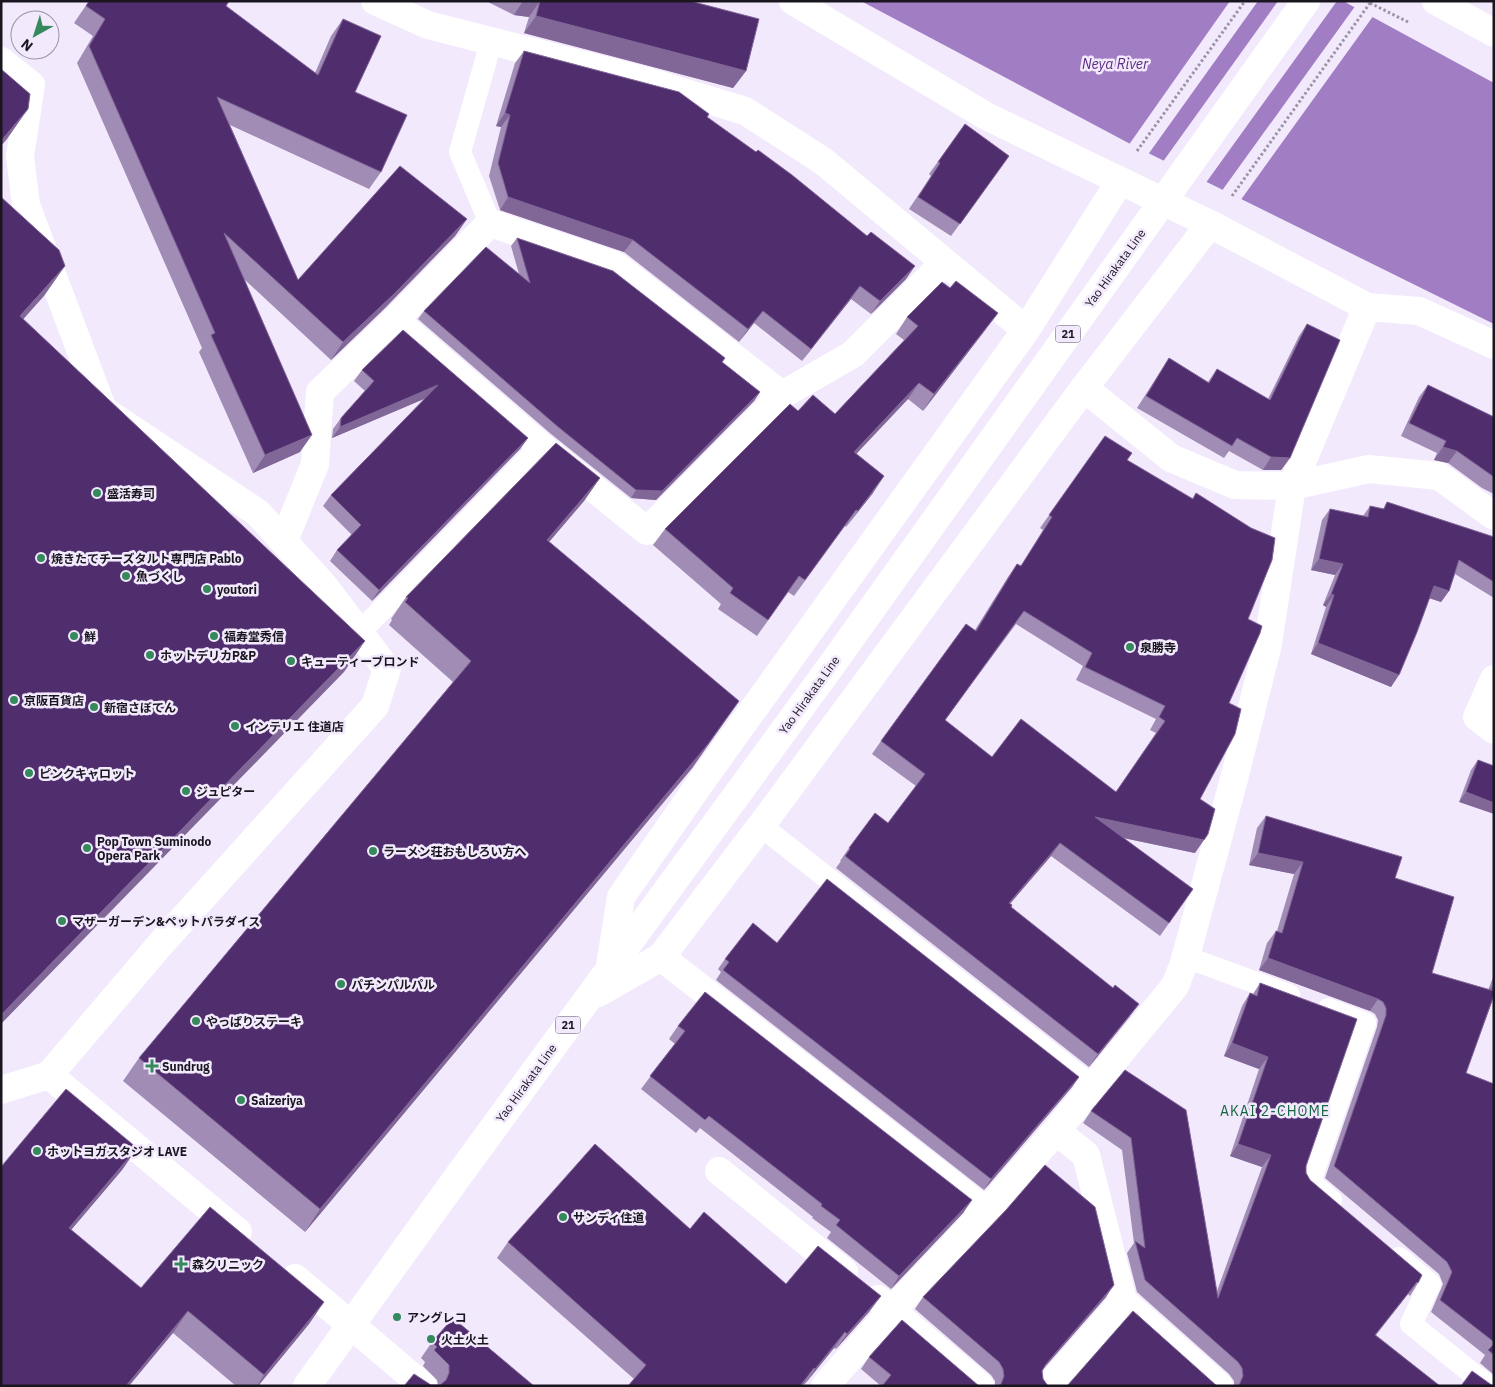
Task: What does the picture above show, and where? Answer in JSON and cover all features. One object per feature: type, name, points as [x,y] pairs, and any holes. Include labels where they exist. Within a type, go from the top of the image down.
[{"type":"street","points":[[375,1],[428,25],[643,80],[745,111],[823,161],[1026,330]]},
{"type":"street","points":[[793,1],[986,116],[1210,224],[1367,307],[1419,311],[1494,345]]},
{"type":"street","name":"Yao Hirakata Line","points":[[307,1386],[831,666],[1306,1]]},
{"type":"street","points":[[1436,1],[1494,33]]},
{"type":"street","points":[[1,61],[31,85],[20,156],[26,206],[103,410],[258,513],[324,586],[387,669],[375,706],[164,940],[49,1075],[1,1090]]},
{"type":"street","points":[[1,177],[20,156]]},
{"type":"street","points":[[610,970],[621,897],[707,774],[1026,330],[1120,181]]},
{"type":"street","points":[[284,541],[315,464],[320,392],[395,320],[490,223],[615,265],[782,395]]},
{"type":"street","points":[[587,999],[661,957],[761,826],[1084,388],[1210,224]]},
{"type":"street","points":[[395,320],[541,446],[647,531],[782,395],[854,354],[944,263]]},
{"type":"street","points":[[825,1386],[892,1310],[986,1211],[1056,1131],[1175,986],[1186,957],[1268,644],[1292,486],[1367,307]]},
{"type":"street","points":[[1084,388],[1171,458],[1235,486],[1292,486],[1369,469],[1439,476],[1494,516]]},
{"type":"street","points":[[1494,679],[1478,717],[1494,730]]},
{"type":"street","points":[[661,957],[986,1211]]},
{"type":"street","points":[[49,1075],[423,1386]]},
{"type":"street","points":[[1056,1131],[1086,1155],[1123,1301],[1219,1386]]},
{"type":"street","points":[[719,1171],[892,1310],[980,1386]]},
{"type":"street","points":[[1049,1386],[1123,1301]]},
{"type":"lane","points":[[490,223],[460,152],[491,42]]},
{"type":"lane","points":[[360,632],[541,446]]},
{"type":"lane","points":[[761,826],[1092,1086]]},
{"type":"lane","points":[[1186,957],[1365,1023],[1310,1182],[1348,1214]]},
{"type":"lane","points":[[1385,1246],[1430,1284],[1411,1324],[1488,1386]]},
{"type":"path","points":[[1136,152],[1245,1]]},
{"type":"path","points":[[1229,200],[1370,3],[1367,1]]},
{"type":"water","name":"Neya River","points":[[861,1],[1343,1],[1494,83],[1494,324],[1136,147]]},
{"type":"pier","points":[[1230,1],[1258,1],[1147,156],[1128,146]]},
{"type":"pier","points":[[1278,1],[1337,1],[1205,184],[1162,163]]},
{"type":"pier","points":[[1356,5],[1374,15],[1240,201],[1221,192]]},
{"type":"building","points":[[89,1],[229,1],[226,6],[318,75],[343,19],[381,36],[355,92],[407,115],[381,172],[217,97],[298,280],[400,166],[467,219],[396,292],[343,342],[224,233],[312,435],[265,455],[211,335],[215,333],[89,46],[105,19],[86,6]]},
{"type":"building","points":[[540,1],[690,1],[759,19],[746,71],[536,16]]},
{"type":"building","points":[[524,51],[679,92],[709,114],[707,117],[792,175],[867,236],[871,232],[915,266],[880,301],[860,286],[811,349],[763,311],[748,329],[633,240],[508,197],[498,163],[510,115],[505,113]]},
{"type":"building","points":[[1,69],[30,94],[28,109],[1,141]]},
{"type":"building","points":[[965,124],[1009,156],[960,224],[918,197],[940,163],[938,162]]},
{"type":"building","name":"Pop Town Suminodo Opera Park","points":[[1,197],[59,250],[65,266],[20,316],[365,641],[1,1015]]},
{"type":"building","points":[[517,238],[613,271],[725,358],[722,362],[760,392],[662,491],[636,490],[557,426],[424,311],[486,247],[530,283]]},
{"type":"building","points":[[956,281],[998,313],[934,394],[919,383],[854,452],[884,476],[858,511],[856,510],[805,580],[799,576],[768,620],[730,593],[733,588],[665,529],[790,404],[798,411],[813,395],[835,414],[918,326],[907,317],[942,282],[950,288]]},
{"type":"building","points":[[1307,324],[1340,340],[1290,458],[1271,457],[1237,438],[1232,446],[1146,396],[1169,358],[1209,383],[1217,369],[1270,400]]},
{"type":"building","points":[[403,330],[528,438],[379,590],[337,550],[361,525],[331,495],[438,385],[340,427],[341,418],[374,381],[362,370]]},
{"type":"building","points":[[1428,385],[1494,417],[1494,477],[1457,451],[1443,447],[1446,441],[1409,423]]},
{"type":"building","points":[[1105,436],[1132,453],[1127,460],[1193,499],[1196,493],[1251,528],[1275,538],[1272,560],[1248,619],[1262,626],[1229,703],[1241,709],[1235,734],[1200,799],[1215,809],[1208,834],[1204,840],[1095,817],[1193,889],[1169,923],[1060,843],[1009,903],[1012,905],[1011,907],[1113,988],[1115,985],[1139,1004],[1098,1054],[845,856],[875,813],[888,823],[925,774],[881,741],[966,624],[976,631],[1017,564],[1021,566],[1052,517],[1049,515]],"holes":[[[1024,611],[1092,653],[1085,667],[1165,706],[1159,717],[1165,721],[1116,792],[1021,719],[992,757],[945,720]]]},
{"type":"building","points":[[556,443],[600,478],[547,540],[739,701],[708,744],[320,1209],[139,1058],[471,661],[405,602],[408,598],[406,597]]},
{"type":"building","points":[[1387,502],[1494,537],[1494,582],[1459,560],[1449,591],[1434,586],[1399,675],[1318,643],[1334,595],[1331,594],[1343,564],[1319,559],[1330,509],[1368,517],[1370,506],[1384,509]]},
{"type":"building","points":[[1478,760],[1494,766],[1494,803],[1466,792]]},
{"type":"building","points":[[1266,816],[1402,857],[1395,878],[1454,897],[1432,973],[1494,991],[1466,1073],[1494,1084],[1494,1342],[1440,1300],[1452,1272],[1447,1262],[1334,1166],[1386,1015],[1386,1008],[1383,1002],[1378,999],[1268,958],[1276,931],[1282,933],[1303,862],[1258,853]]},
{"type":"building","points":[[827,879],[1079,1077],[991,1179],[723,970],[729,962],[725,959],[753,923],[777,943]]},
{"type":"building","points":[[1260,983],[1357,1019],[1306,1166],[1306,1173],[1310,1180],[1422,1275],[1418,1283],[1375,1335],[1440,1386],[1237,1386],[1243,1376],[1242,1368],[1238,1362],[1145,1280],[1135,1241],[1145,1248],[1131,1138],[1091,1111],[1125,1070],[1186,1110],[1218,1298],[1271,1155],[1238,1144],[1268,1057],[1232,1043],[1250,993],[1257,996]]},
{"type":"building","points":[[705,992],[972,1200],[899,1276],[836,1225],[840,1220],[821,1206],[822,1204],[709,1116],[705,1120],[650,1076],[685,1031],[678,1026]]},
{"type":"building","points":[[66,1089],[137,1148],[69,1228],[141,1288],[210,1207],[324,1302],[264,1375],[188,1311],[126,1386],[1,1386],[1,1167]]},
{"type":"building","points":[[595,1144],[690,1229],[704,1212],[786,1284],[818,1246],[881,1296],[847,1334],[845,1332],[800,1386],[628,1386],[646,1365],[508,1242]]},
{"type":"building","points":[[1045,1165],[1095,1207],[1114,1285],[1046,1364],[1042,1371],[1043,1379],[1048,1386],[998,1386],[1001,1384],[1004,1376],[999,1362],[923,1297],[1006,1210]]},
{"type":"building","points":[[1133,1311],[1217,1386],[1067,1386]]},
{"type":"building","points":[[453,1318],[534,1386],[404,1386],[414,1374],[431,1385],[440,1385],[446,1380],[449,1373],[449,1365],[434,1350],[437,1347],[432,1342]]},
{"type":"building","points":[[902,1320],[979,1386],[882,1386],[891,1375],[869,1357]]},
{"type":"building","points":[[1494,1344],[1494,1355],[1488,1350]]},
{"type":"building","points":[[1472,1371],[1493,1386],[1461,1386]]},
{"type":"place","name":"盛活寿司","points":[[97,493]]},
{"type":"place","name":"焼きたてチーズタルト専門店 Pablo","points":[[41,558]]},
{"type":"place","name":"魚づくし","points":[[126,576]]},
{"type":"place","name":"youtori","points":[[207,589]]},
{"type":"place","name":"鮮","points":[[74,636]]},
{"type":"place","name":"福寿堂秀信","points":[[214,636]]},
{"type":"place","name":"泉勝寺","points":[[1130,647]]},
{"type":"place","name":"ホットデリカP&P","points":[[150,655]]},
{"type":"place","name":"キューティーブロンド","points":[[291,661]]},
{"type":"place","name":"京阪百貨店","points":[[14,700]]},
{"type":"place","name":"新宿さぼてん","points":[[94,707]]},
{"type":"place","name":"インテリエ 住道店","points":[[235,726]]},
{"type":"place","name":"ピンクキャロット","points":[[29,773]]},
{"type":"place","name":"ジュピター","points":[[186,791]]},
{"type":"place","name":"Pop Town Suminodo Opera Park","points":[[87,848]]},
{"type":"place","name":"ラーメン荘おもしろい方へ","points":[[373,851]]},
{"type":"place","name":"マザーガーデン&ペットパラダイス","points":[[62,921]]},
{"type":"place","name":"パチンパルパル","points":[[341,984]]},
{"type":"place","name":"やっぱりステーキ","points":[[196,1021]]},
{"type":"place","name":"Sundrug","points":[[152,1066]]},
{"type":"place","name":"Saizeriya","points":[[241,1100]]},
{"type":"place","name":"ホットヨガスタジオ LAVE","points":[[37,1151]]},
{"type":"place","name":"サンディ住道","points":[[563,1217]]},
{"type":"place","name":"森クリニック","points":[[181,1264]]},
{"type":"place","name":"アングレコ","points":[[397,1317]]},
{"type":"place","name":"火土火土","points":[[431,1339]]},
{"type":"district","name":"AKAI 2-CHOME","points":[[1275,1111]]}]
